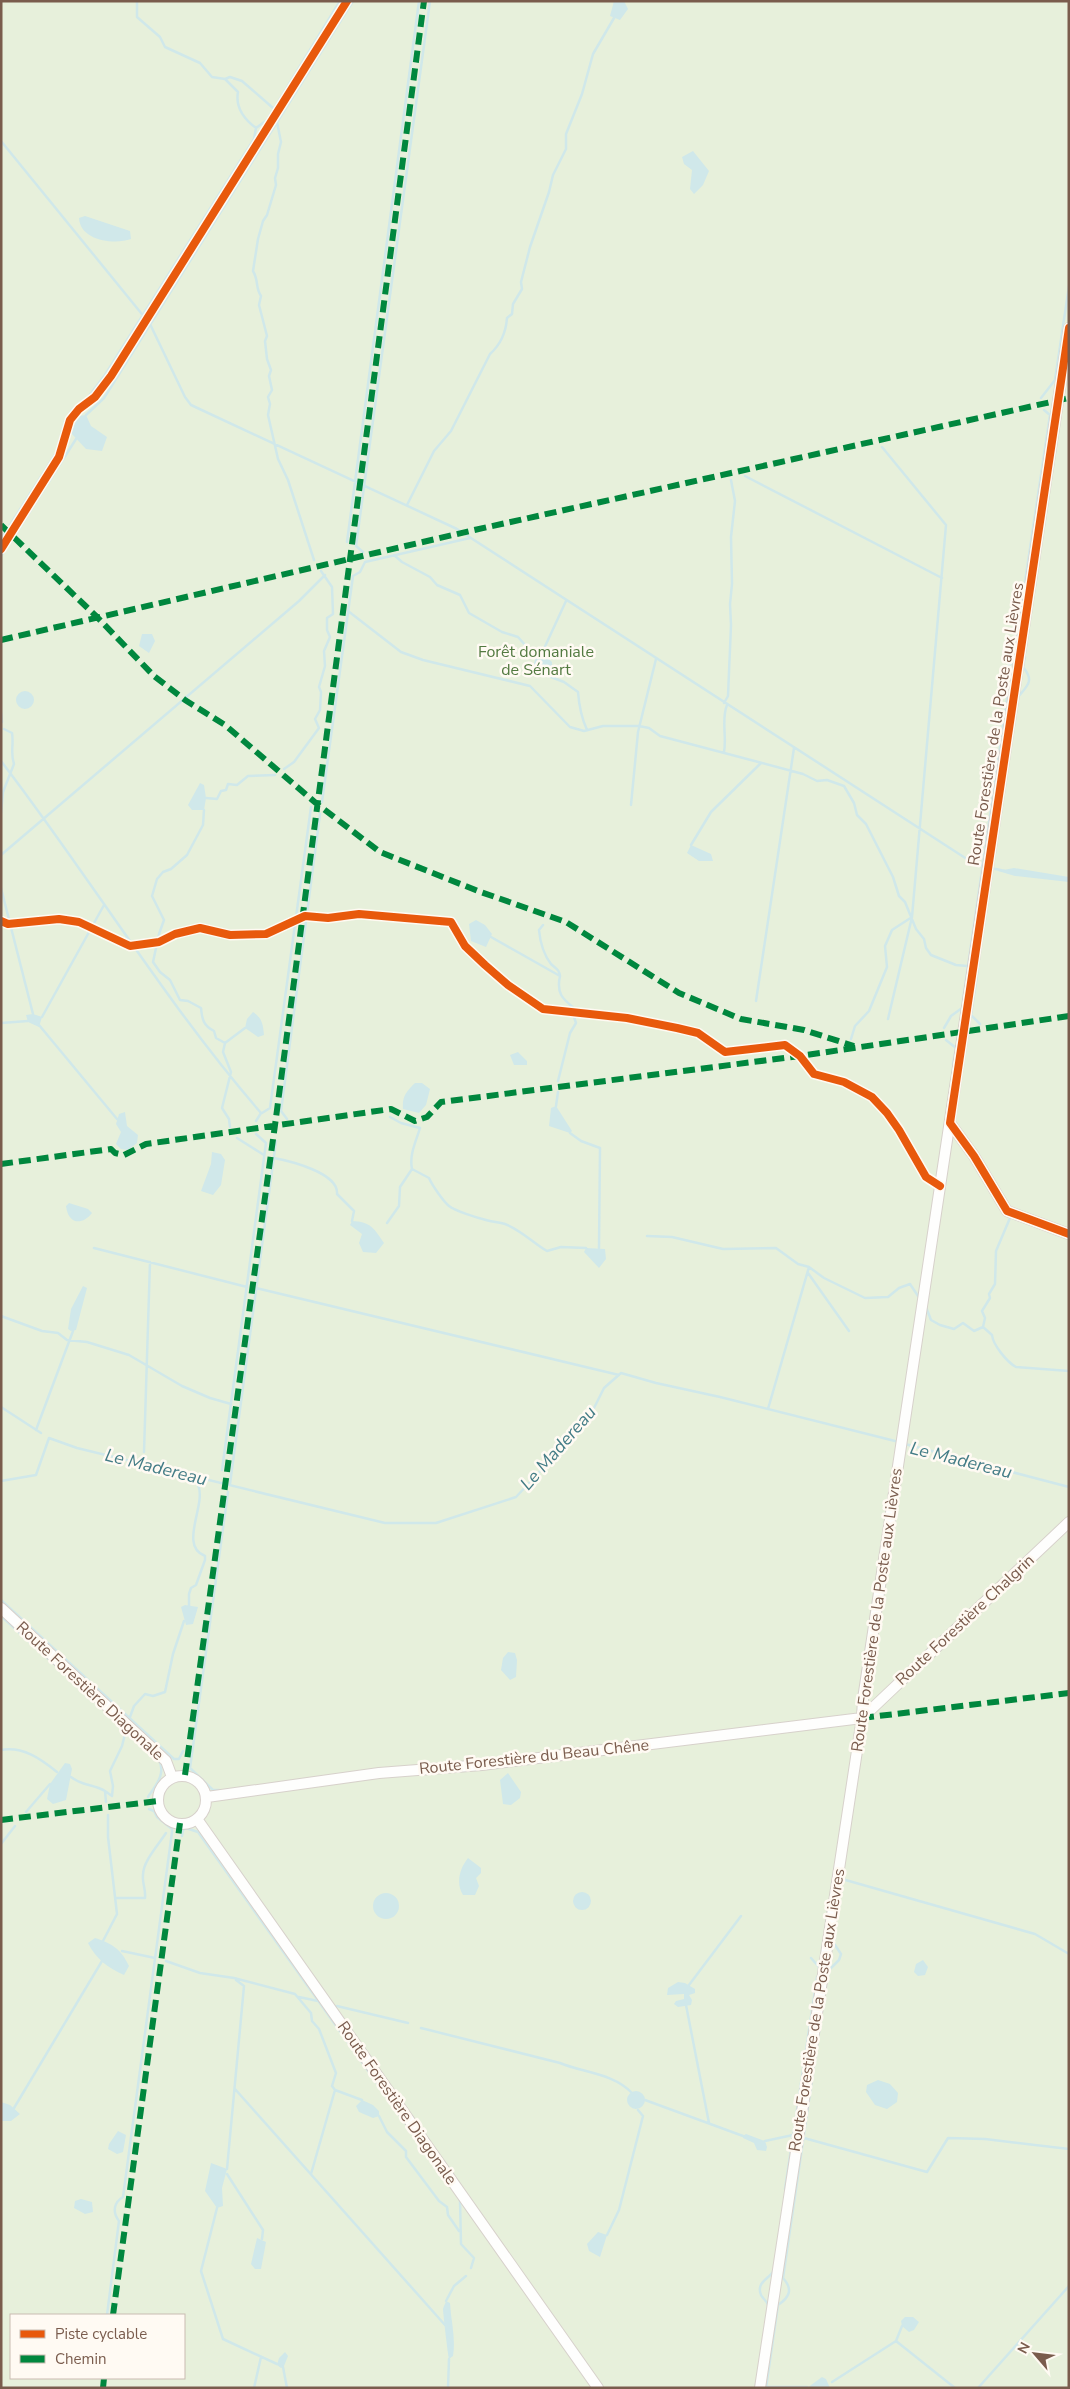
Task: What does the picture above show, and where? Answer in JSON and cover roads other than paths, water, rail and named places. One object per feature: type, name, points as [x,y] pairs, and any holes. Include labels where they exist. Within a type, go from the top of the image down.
[{"type":"street","name":"Route Forestière de la Poste aux Lièvres","points":[[760,2388],[1069,328]]},
{"type":"street","points":[[950,1124],[974,1156],[1007,1211],[1069,1234]]},
{"type":"street","name":"Route Forestière Chalgrin","points":[[862,1718],[1069,1522]]},
{"type":"street","name":"Route Forestière Diagonale","points":[[1,1608],[166,1761],[172,1778]]},
{"type":"street","name":"Route Forestière du Beau Chêne","points":[[207,1797],[379,1773],[482,1765],[862,1718]]},
{"type":"street","points":[[184,1775],[198,1782],[204,1789],[207,1797],[203,1813],[197,1819],[187,1823],[175,1823],[167,1818],[160,1810],[158,1801],[160,1790],[172,1778],[184,1775]]},
{"type":"street","name":"Route Forestière Diagonale","points":[[197,1819],[598,2388]]},
{"type":"water","points":[[614,1],[624,1],[628,9],[620,20],[610,16]]},
{"type":"water","points":[[693,151],[709,171],[703,185],[694,194],[690,189],[692,170],[684,164],[682,157]]},
{"type":"water","points":[[85,216],[130,231],[131,239],[108,241],[92,236],[85,232],[81,226],[79,218]]},
{"type":"water","points":[[86,415],[91,426],[107,437],[102,451],[86,449],[71,433],[78,416]]},
{"type":"water","points":[[142,634],[152,634],[155,641],[149,653],[139,646]]},
{"type":"water","points":[[542,653],[552,662],[552,669],[539,672],[532,670],[535,660],[534,655]]},
{"type":"water","points":[[25,691],[31,694],[34,700],[31,706],[25,709],[19,706],[16,700],[19,694]]},
{"type":"water","points":[[200,783],[204,785],[206,798],[204,810],[192,810],[188,805]]},
{"type":"water","points":[[691,845],[711,854],[713,861],[699,861],[687,853]]},
{"type":"water","points":[[1014,868],[1069,877],[1069,882],[1015,876],[998,871]]},
{"type":"water","points":[[476,920],[485,925],[492,934],[486,947],[471,941],[469,924]]},
{"type":"water","points":[[253,1012],[262,1022],[264,1035],[258,1037],[245,1028],[247,1019]]},
{"type":"water","points":[[33,1014],[42,1017],[39,1027],[28,1022],[26,1015]]},
{"type":"water","points":[[518,1052],[527,1061],[527,1065],[514,1065],[510,1055]]},
{"type":"water","points":[[415,1083],[422,1083],[430,1089],[426,1105],[419,1113],[403,1109],[405,1094]]},
{"type":"water","points":[[556,1106],[572,1131],[570,1133],[549,1126],[551,1108]]},
{"type":"water","points":[[125,1112],[127,1126],[138,1135],[137,1143],[128,1150],[121,1149],[116,1144],[121,1132],[116,1124],[119,1114]]},
{"type":"water","points":[[212,1152],[221,1154],[225,1160],[221,1185],[213,1195],[201,1191],[211,1164]]},
{"type":"water","points":[[69,1203],[88,1209],[92,1213],[84,1220],[72,1220],[67,1212],[66,1206]]},
{"type":"water","points":[[352,1221],[368,1224],[377,1233],[384,1243],[376,1253],[363,1252],[359,1243],[362,1234],[350,1225]]},
{"type":"water","points":[[586,1248],[605,1249],[606,1259],[599,1268],[584,1252]]},
{"type":"water","points":[[83,1286],[87,1288],[76,1330],[71,1331],[68,1329],[71,1309]]},
{"type":"water","points":[[185,1605],[198,1607],[193,1624],[186,1625],[181,1607]]},
{"type":"water","points":[[508,1652],[515,1653],[517,1660],[516,1677],[510,1680],[501,1670],[503,1658]]},
{"type":"water","points":[[65,1763],[70,1764],[72,1769],[66,1800],[53,1804],[47,1799],[50,1784]]},
{"type":"water","points":[[508,1773],[521,1792],[520,1798],[511,1805],[503,1804],[500,1780]]},
{"type":"water","points":[[468,1858],[481,1868],[481,1873],[476,1878],[479,1886],[475,1895],[463,1895],[459,1881]]},
{"type":"water","points":[[582,1892],[588,1895],[591,1901],[588,1907],[582,1910],[576,1907],[573,1901],[576,1895]]},
{"type":"water","points":[[386,1893],[395,1897],[399,1906],[395,1915],[386,1919],[377,1915],[373,1906],[377,1897]]},
{"type":"water","points":[[95,1938],[112,1945],[123,1955],[129,1966],[124,1975],[108,1966],[95,1954],[88,1943]]},
{"type":"water","points":[[923,1960],[928,1967],[925,1975],[918,1976],[914,1972],[916,1964]]},
{"type":"water","points":[[678,1982],[685,1983],[695,1989],[695,1993],[689,1995],[692,2000],[691,2005],[678,2007],[674,2004],[676,2001],[684,1999],[684,1994],[667,1995],[668,1988]]},
{"type":"water","points":[[878,2080],[890,2084],[898,2093],[897,2102],[887,2109],[875,2105],[866,2092],[867,2085]]},
{"type":"water","points":[[636,2091],[644,2096],[645,2100],[640,2108],[636,2109],[628,2104],[627,2100],[632,2092]]},
{"type":"water","points":[[362,2100],[373,2105],[379,2111],[379,2116],[373,2118],[359,2112],[356,2106]]},
{"type":"water","points":[[1,2102],[10,2105],[20,2114],[11,2121],[1,2121]]},
{"type":"water","points":[[118,2131],[126,2135],[123,2152],[117,2154],[108,2149],[109,2144]]},
{"type":"water","points":[[746,2134],[765,2141],[766,2151],[757,2150],[754,2143],[743,2138]]},
{"type":"water","points":[[211,2163],[227,2169],[222,2188],[223,2206],[217,2208],[205,2191]]},
{"type":"water","points":[[81,2199],[92,2202],[93,2212],[85,2214],[74,2208],[75,2201]]},
{"type":"water","points":[[598,2232],[607,2235],[600,2257],[589,2251],[587,2244]]},
{"type":"water","points":[[257,2238],[266,2242],[261,2269],[255,2269],[251,2264]]},
{"type":"water","points":[[446,2301],[450,2303],[454,2337],[453,2356],[449,2359],[443,2309]]},
{"type":"water","points":[[905,2317],[913,2317],[919,2322],[914,2330],[909,2332],[902,2326],[901,2321]]},
{"type":"water","points":[[285,2352],[288,2356],[284,2366],[281,2368],[277,2365],[279,2358]]},
{"type":"water","points":[[822,2377],[826,2379],[830,2388],[807,2388]]},
{"type":"waterway","points":[[137,1],[137,17],[160,37],[165,47],[200,63],[212,77],[225,79],[230,77],[242,81],[273,108]]},
{"type":"waterway","points":[[10,525],[56,453],[65,421],[72,410],[89,396],[105,375],[254,139],[256,128],[267,120],[340,1]]},
{"type":"waterway","points":[[86,415],[104,398],[353,1]]},
{"type":"waterway","points":[[347,542],[419,1]]},
{"type":"waterway","points":[[363,552],[356,546],[430,1]]},
{"type":"waterway","points":[[407,505],[434,451],[451,431],[490,354],[502,338],[507,318],[512,314],[513,304],[522,289],[521,282],[530,247],[553,175],[566,149],[566,134],[582,94],[593,54],[614,18]]},
{"type":"waterway","points":[[225,79],[238,92],[237,98],[241,113],[256,128]]},
{"type":"waterway","points":[[277,122],[281,142],[275,178],[276,185],[258,239],[253,271],[261,296],[259,305],[267,336],[265,341],[267,359],[271,370],[269,376],[272,390],[268,397],[270,404],[268,415],[278,459],[288,480],[314,560]]},
{"type":"waterway","points":[[1,141],[150,324],[185,397],[191,405],[457,529],[973,863],[986,866]]},
{"type":"waterway","points":[[1041,398],[1055,380],[1069,286]]},
{"type":"waterway","points":[[963,1000],[1008,693],[1003,684],[1002,676],[1013,662],[1050,415],[1044,410]]},
{"type":"waterway","points":[[17,532],[76,439]]},
{"type":"waterway","points":[[882,447],[946,525],[912,917],[888,1019]]},
{"type":"waterway","points":[[745,476],[942,578]]},
{"type":"waterway","points":[[724,703],[728,696],[732,584],[731,537],[735,501],[731,480]]},
{"type":"waterway","points":[[1,538],[4,534]]},
{"type":"waterway","points":[[322,802],[353,576],[360,572],[365,562],[470,538]]},
{"type":"waterway","points":[[1,556],[11,541]]},
{"type":"waterway","points":[[394,555],[402,562],[430,577],[437,585],[460,595],[469,613],[502,632],[518,637],[534,655]]},
{"type":"waterway","points":[[284,769],[294,762],[319,728],[315,719],[320,710],[321,692],[319,687],[325,666],[324,651],[330,637],[327,630],[327,618],[333,614],[332,587],[321,571]]},
{"type":"waterway","points":[[1,855],[299,601],[325,575]]},
{"type":"waterway","points":[[542,653],[566,601]]},
{"type":"waterway","points":[[348,611],[401,652],[423,660],[530,686],[570,727],[584,731],[603,726],[639,726],[649,728],[660,736],[803,774],[817,781],[827,780],[844,786],[854,803],[857,815],[866,824],[893,877],[899,896],[905,902],[916,929],[924,939],[926,948],[931,955],[956,965],[967,966]]},
{"type":"waterway","points":[[1018,697],[1027,686],[1029,680],[1029,676],[1023,667],[1025,657]]},
{"type":"waterway","points":[[631,805],[638,732],[656,659]]},
{"type":"waterway","points":[[545,671],[551,677],[564,682],[578,692],[581,712],[587,730]]},
{"type":"waterway","points":[[724,752],[724,716],[727,705]]},
{"type":"waterway","points":[[1,713],[2,722]]},
{"type":"waterway","points":[[1,813],[3,792],[14,764],[12,733],[4,729]]},
{"type":"waterway","points":[[756,1001],[794,748]]},
{"type":"waterway","points":[[1,761],[192,1027],[261,1113],[256,1121]]},
{"type":"waterway","points":[[691,845],[711,812],[761,763]]},
{"type":"waterway","points":[[206,798],[217,799],[221,791],[226,790],[228,784],[237,785],[248,776],[275,775]]},
{"type":"waterway","points":[[262,1113],[270,1108],[311,807]]},
{"type":"waterway","points":[[204,810],[203,825],[187,855],[171,869],[163,872],[157,879],[152,896],[164,920],[153,962],[160,972],[170,980],[180,1000],[188,1001],[201,1008],[206,1025],[214,1031],[216,1038],[225,1043],[223,1052],[231,1072],[222,1108],[229,1119],[230,1127]]},
{"type":"waterway","points":[[287,1119],[281,1111],[320,814]]},
{"type":"waterway","points":[[991,868],[1005,871]]},
{"type":"waterway","points":[[1,888],[33,1014]]},
{"type":"waterway","points":[[42,1017],[104,905]]},
{"type":"waterway","points":[[851,1039],[855,1026],[869,1011],[887,967],[885,946],[892,930],[912,917]]},
{"type":"waterway","points":[[543,925],[539,930],[540,939],[551,964],[558,970],[560,976]]},
{"type":"waterway","points":[[491,937],[560,976],[560,992],[564,999],[575,1009],[574,1017],[576,1023],[570,1033],[558,1081]]},
{"type":"waterway","points":[[978,969],[971,1015],[980,1024]]},
{"type":"waterway","points":[[944,1028],[951,1016],[962,1008]]},
{"type":"waterway","points":[[1,1023],[28,1021]]},
{"type":"waterway","points":[[39,1025],[117,1119]]},
{"type":"waterway","points":[[225,1043],[245,1028]]},
{"type":"waterway","points":[[946,1040],[956,1048],[953,1064]]},
{"type":"waterway","points":[[556,1106],[558,1092]]},
{"type":"waterway","points":[[390,1117],[401,1123],[420,1128],[412,1153],[412,1169]]},
{"type":"waterway","points":[[570,1133],[581,1141],[600,1148],[599,1248]]},
{"type":"waterway","points":[[222,1470],[266,1143],[256,1134]]},
{"type":"waterway","points":[[237,1138],[264,1155]]},
{"type":"waterway","points":[[230,1484],[276,1141]]},
{"type":"waterway","points":[[274,1158],[312,1169],[330,1180],[336,1187],[337,1194],[354,1211],[352,1221]]},
{"type":"waterway","points":[[387,1223],[399,1206],[400,1187],[412,1169],[429,1178],[435,1189],[449,1206],[456,1210],[488,1221],[503,1223],[547,1251],[561,1247],[586,1248]]},
{"type":"waterway","points":[[983,1327],[985,1318],[982,1311],[990,1298],[989,1294],[995,1284],[996,1251],[1010,1218]]},
{"type":"waterway","points":[[647,1236],[672,1237],[723,1249],[776,1248],[798,1264],[809,1267],[824,1278],[865,1298],[888,1297],[899,1288],[910,1284],[920,1299]]},
{"type":"waterway","points":[[94,1248],[247,1287]]},
{"type":"waterway","points":[[144,1452],[150,1262]]},
{"type":"waterway","points":[[768,1409],[809,1267]]},
{"type":"waterway","points":[[808,1273],[849,1331]]},
{"type":"waterway","points":[[256,1288],[619,1375]]},
{"type":"waterway","points":[[926,1307],[931,1320],[940,1325],[954,1329],[963,1323],[974,1331],[983,1327],[992,1335],[1001,1353],[1016,1367],[1069,1371]]},
{"type":"waterway","points":[[1,1316],[42,1331],[58,1333],[67,1340],[87,1342],[129,1355],[182,1386],[210,1398],[231,1404]]},
{"type":"waterway","points":[[36,1430],[73,1331]]},
{"type":"waterway","name":"Le Madereau","points":[[1,1481],[36,1475],[49,1438],[77,1448],[385,1523],[436,1523],[516,1497],[558,1452],[577,1425],[594,1408],[604,1388],[621,1373],[899,1442]]},
{"type":"waterway","points":[[1,1407],[41,1433]]},
{"type":"waterway","name":"Le Madereau","points":[[905,1444],[1069,1487]]},
{"type":"waterway","points":[[189,1606],[191,1588],[196,1585],[205,1560],[205,1556],[197,1551],[193,1534],[199,1503],[200,1493],[198,1485],[200,1477]]},
{"type":"waterway","points":[[219,1790],[213,1790],[190,1768],[228,1492]]},
{"type":"waterway","points":[[1,1600],[174,1759],[179,1759],[183,1751]]},
{"type":"waterway","points":[[1,1616],[63,1672]]},
{"type":"waterway","points":[[130,1717],[134,1706],[145,1694],[153,1696],[165,1692],[173,1654],[184,1621]]},
{"type":"waterway","points":[[105,1791],[112,1796],[113,1786],[110,1771],[122,1746],[126,1730]]},
{"type":"waterway","points":[[1,1750],[9,1749],[24,1752],[38,1758],[57,1772]]},
{"type":"waterway","points":[[148,1797],[161,1775],[159,1760]]},
{"type":"waterway","points":[[71,1777],[79,1782],[105,1791],[106,1802]]},
{"type":"waterway","points":[[26,1812],[50,1784]]},
{"type":"waterway","points":[[107,2314],[119,2221],[115,2214],[115,2207],[123,2197],[172,1832],[172,1829],[157,1817],[154,1811],[149,1809]]},
{"type":"waterway","points":[[103,1941],[117,1914],[108,1837],[108,1815]]},
{"type":"waterway","points":[[1,1844],[15,1826]]},
{"type":"waterway","points":[[182,1836],[183,1830],[186,1828],[198,1832],[438,2169]]},
{"type":"waterway","points":[[116,1898],[145,1898],[144,1870],[148,1858],[166,1833]]},
{"type":"waterway","points":[[842,1879],[1035,1934],[1069,1954]]},
{"type":"waterway","points":[[689,1985],[741,1916]]},
{"type":"waterway","points":[[828,1971],[839,1960],[841,1954],[833,1942]]},
{"type":"waterway","points":[[122,1951],[155,1958]]},
{"type":"waterway","points":[[811,1958],[819,1967],[819,1970]]},
{"type":"waterway","points":[[14,2108],[102,1961]]},
{"type":"waterway","points":[[166,1961],[200,1973],[234,1978],[295,1994],[311,2013],[312,2021],[319,2029],[336,2073],[332,2086],[335,2090],[362,2100]]},
{"type":"waterway","points":[[785,2189],[817,1977]]},
{"type":"waterway","points":[[227,2169],[244,1986],[236,1980]]},
{"type":"waterway","points":[[299,1997],[318,2001]]},
{"type":"waterway","points":[[686,2005],[709,2123]]},
{"type":"waterway","points":[[337,2006],[408,2023]]},
{"type":"waterway","points":[[766,2388],[778,2305],[789,2293],[788,2286],[783,2278],[822,2011]]},
{"type":"waterway","points":[[421,2028],[598,2074],[616,2081],[632,2093]]},
{"type":"waterway","points":[[235,2089],[445,2325]]},
{"type":"waterway","points":[[311,2174],[335,2090]]},
{"type":"waterway","points":[[645,2100],[743,2136]]},
{"type":"waterway","points":[[607,2235],[619,2210],[643,2116],[638,2110]]},
{"type":"waterway","points":[[379,2116],[387,2132],[406,2151],[406,2157],[439,2201],[447,2207],[448,2215],[459,2231]]},
{"type":"waterway","points":[[765,2141],[793,2135]]},
{"type":"waterway","points":[[804,2138],[927,2172],[948,2138],[985,2139],[1069,2149]]},
{"type":"waterway","points":[[227,2174],[263,2230],[262,2239]]},
{"type":"waterway","points":[[460,2200],[461,2244],[474,2258],[471,2268]]},
{"type":"waterway","points":[[217,2208],[201,2271],[223,2339],[277,2364]]},
{"type":"waterway","points":[[768,2305],[761,2295],[760,2287],[773,2272]]},
{"type":"waterway","points":[[446,2301],[454,2286],[466,2276]]},
{"type":"waterway","points":[[978,2388],[1069,2286]]},
{"type":"waterway","points":[[832,2382],[896,2341],[902,2326]]},
{"type":"waterway","points":[[896,2341],[955,2388]]},
{"type":"waterway","points":[[254,2388],[261,2357]]},
{"type":"waterway","points":[[448,2388],[449,2359]]},
{"type":"waterway","points":[[283,2367],[287,2388]]},
{"type":"waterway","points":[[766,2387],[807,2387]]},
{"type":"park label","name":"Forêt domaniale de Sénart","points":[[536,661]]}]
